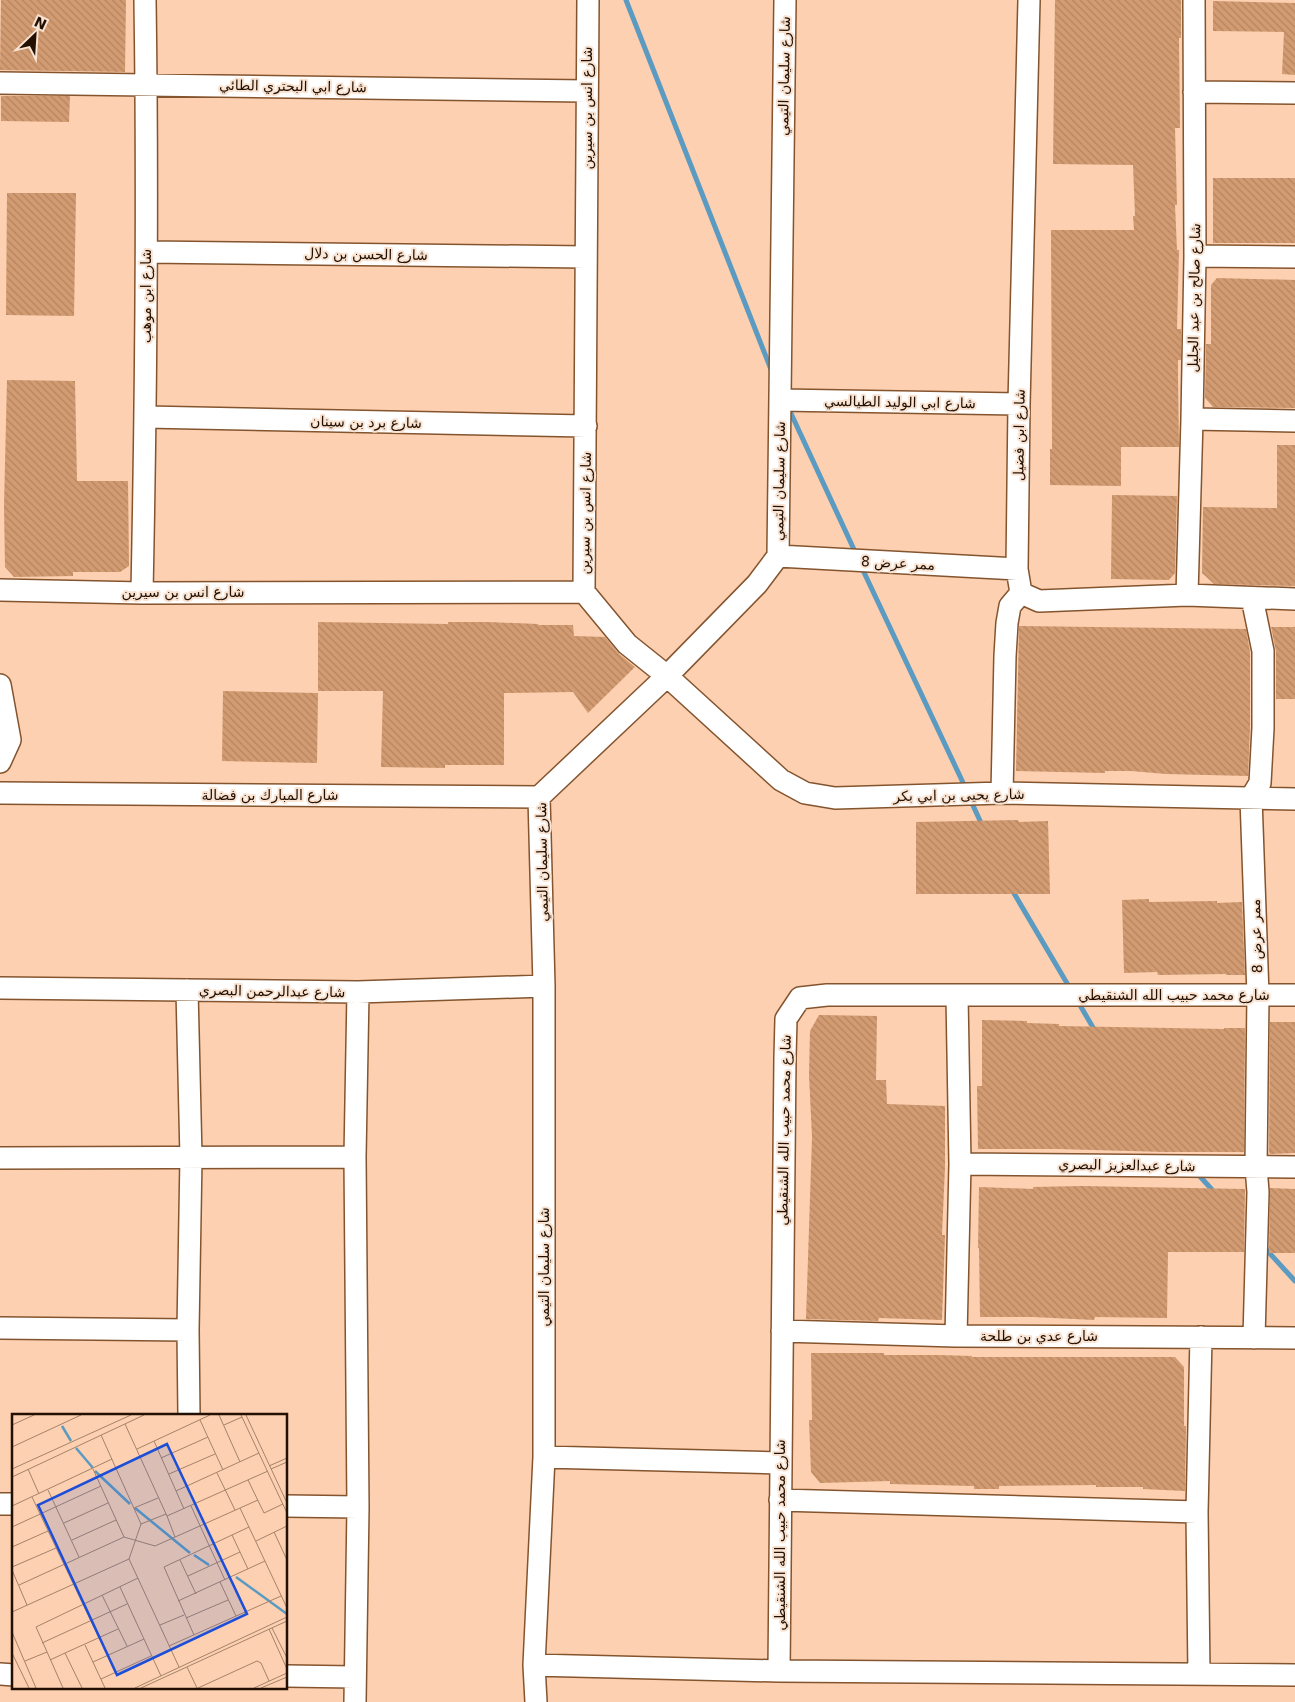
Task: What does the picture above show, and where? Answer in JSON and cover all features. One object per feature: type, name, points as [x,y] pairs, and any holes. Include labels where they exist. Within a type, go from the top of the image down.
[{"type":"street","name":"شارع ابن موهب","points":[[142,592],[146,417],[145,0]]},
{"type":"street","name":"شارع انس بن سيرين","points":[[0,590],[142,592],[584,592],[588,0]]},
{"type":"street","name":"شارع سليمان التيمي","points":[[536,1702],[534,1664],[544,1457],[544,986],[539,797],[667,676],[757,584],[778,556],[785,0]]},
{"type":"street","name":"شارع ابن فضيل","points":[[1021,593],[1017,568],[1019,404],[1029,0]]},
{"type":"street","name":"شارع صالح بن عبد الجليل","points":[[1187,595],[1195,256],[1194,0]]},
{"type":"street","name":"شارع ابي البحتري الطائي","points":[[0,83],[586,91]]},
{"type":"street","points":[[1194,92],[1295,93]]},
{"type":"street","name":"شارع الحسن بن دلال","points":[[146,252],[586,257]]},
{"type":"street","points":[[1195,256],[1295,257]]},
{"type":"street","name":"شارع ابي الوليد الطيالسي","points":[[781,400],[1019,404]]},
{"type":"street","name":"شارع برد بن سينان","points":[[146,417],[586,426]]},
{"type":"street","points":[[1192,419],[1295,421]]},
{"type":"street","name":"ممر عرض 8","points":[[778,556],[1017,568]]},
{"type":"street","name":"شارع يحيى بن ابي بكر","points":[[584,592],[628,644],[667,676],[780,780],[805,793],[835,798],[1002,793],[1295,799]]},
{"type":"street","points":[[1002,793],[1004,656],[1007,623],[1010,606],[1021,593],[1039,601],[1187,595],[1295,599]]},
{"type":"street","name":"ممر عرض 8","points":[[1252,598],[1262,651],[1264,728],[1260,783],[1251,798],[1258,995],[1256,1167],[1258,1192],[1254,1338]]},
{"type":"street","points":[[0,685],[10,740],[0,762]]},
{"type":"street","name":"شارع المبارك بن فضالة","points":[[0,793],[539,797]]},
{"type":"street","name":"شارع عبدالرحمن البصري","points":[[0,988],[358,992],[544,986]]},
{"type":"street","points":[[187,990],[191,1157],[188,1330],[189,1414]]},
{"type":"street","points":[[355,1702],[358,1507],[355,1157],[358,992]]},
{"type":"street","name":"شارع محمد حبيب الله الشنقيطي","points":[[779,1671],[786,1019],[800,998],[827,995],[1295,995]]},
{"type":"street","points":[[956,1336],[960,1164],[957,996]]},
{"type":"street","points":[[0,1158],[355,1157]]},
{"type":"street","name":"شارع عبدالعزيز البصري","points":[[960,1164],[1295,1167]]},
{"type":"street","points":[[0,1328],[188,1330]]},
{"type":"street","name":"شارع عدي بن طلحة","points":[[782,1331],[956,1336],[1295,1338]]},
{"type":"street","points":[[1198,1674],[1196,1512],[1201,1337]]},
{"type":"street","points":[[544,1457],[780,1463]]},
{"type":"street","points":[[780,1500],[1196,1512]]},
{"type":"street","points":[[288,1506],[358,1507]]},
{"type":"street","points":[[534,1664],[779,1671],[1295,1675]]},
{"type":"street","points":[[288,1676],[355,1677]]},
{"type":"building","points":[[1,0],[126,0],[125,72],[0,70]]},
{"type":"building","points":[[1055,0],[1181,0],[1181,38],[1179,38],[1180,128],[1175,128],[1177,205],[1175,205],[1177,250],[1179,250],[1177,329],[1181,329],[1181,360],[1178,360],[1179,447],[1121,447],[1121,486],[1050,485],[1050,449],[1052,449],[1051,230],[1134,230],[1133,216],[1135,216],[1133,165],[1053,164]]},
{"type":"building","points":[[1213,1],[1295,3],[1295,75],[1282,74],[1284,32],[1213,31]]},
{"type":"building","points":[[1,96],[70,96],[69,122],[1,121]]},
{"type":"building","points":[[1213,178],[1295,178],[1295,243],[1213,243]]},
{"type":"building","points":[[7,193],[76,193],[74,316],[6,315]]},
{"type":"building","points":[[1217,278],[1295,280],[1295,408],[1213,407],[1205,398],[1206,344],[1211,344],[1211,285]]},
{"type":"building","points":[[7,380],[75,381],[77,481],[128,481],[129,566],[120,572],[73,572],[73,576],[14,577],[5,567],[4,506]]},
{"type":"building","points":[[1277,445],[1295,445],[1295,586],[1214,584],[1202,573],[1203,507],[1277,508]]},
{"type":"building","points":[[1112,495],[1177,496],[1175,573],[1169,580],[1111,579]]},
{"type":"building","points":[[318,622],[448,624],[448,622],[488,622],[573,625],[574,636],[605,637],[619,654],[635,667],[588,713],[573,692],[504,693],[504,765],[445,765],[445,768],[381,767],[383,691],[318,691]]},
{"type":"building","points":[[1019,626],[1246,629],[1250,652],[1248,776],[1166,774],[1131,771],[1105,771],[1105,773],[1016,771]]},
{"type":"building","points":[[1271,627],[1295,627],[1295,699],[1276,699],[1276,651]]},
{"type":"building","points":[[223,691],[318,693],[317,763],[222,761]]},
{"type":"building","points":[[1018,820],[1019,822],[1048,821],[1050,894],[916,894],[916,822]]},
{"type":"building","points":[[1149,899],[1149,902],[1242,902],[1245,975],[1158,975],[1157,972],[1124,973],[1122,900]]},
{"type":"building","points":[[819,1015],[877,1016],[876,1080],[886,1080],[887,1104],[945,1106],[942,1235],[945,1235],[942,1320],[879,1318],[878,1321],[806,1319],[812,1137],[809,1075],[810,1031]]},
{"type":"building","points":[[982,1020],[1027,1021],[1027,1023],[1059,1024],[1059,1026],[1245,1028],[1244,1152],[978,1149],[977,1086],[982,1086]]},
{"type":"building","points":[[1270,1022],[1295,1022],[1295,1153],[1270,1154],[1269,1152]]},
{"type":"building","points":[[979,1187],[1033,1189],[1033,1187],[1245,1189],[1244,1252],[1168,1252],[1167,1318],[1095,1317],[1094,1320],[980,1317]]},
{"type":"building","points":[[1270,1188],[1295,1189],[1295,1253],[1269,1253]]},
{"type":"building","points":[[811,1353],[884,1353],[884,1355],[972,1357],[1175,1357],[1184,1367],[1184,1426],[1186,1426],[1185,1491],[1143,1489],[1143,1487],[1096,1487],[1096,1485],[999,1486],[999,1489],[974,1489],[974,1486],[890,1484],[890,1481],[820,1483],[811,1472],[809,1420],[812,1420]]},
{"type":"waterway","points":[[626,0],[772,372]]},
{"type":"waterway","points":[[788,407],[857,556]]},
{"type":"waterway","points":[[861,566],[966,789]]},
{"type":"waterway","points":[[970,799],[982,825]]},
{"type":"waterway","points":[[1012,890],[1071,990]]},
{"type":"waterway","points":[[1077,1000],[1095,1031]]},
{"type":"waterway","points":[[1196,1172],[1215,1193]]},
{"type":"waterway","points":[[1263,1246],[1295,1281]]}]
